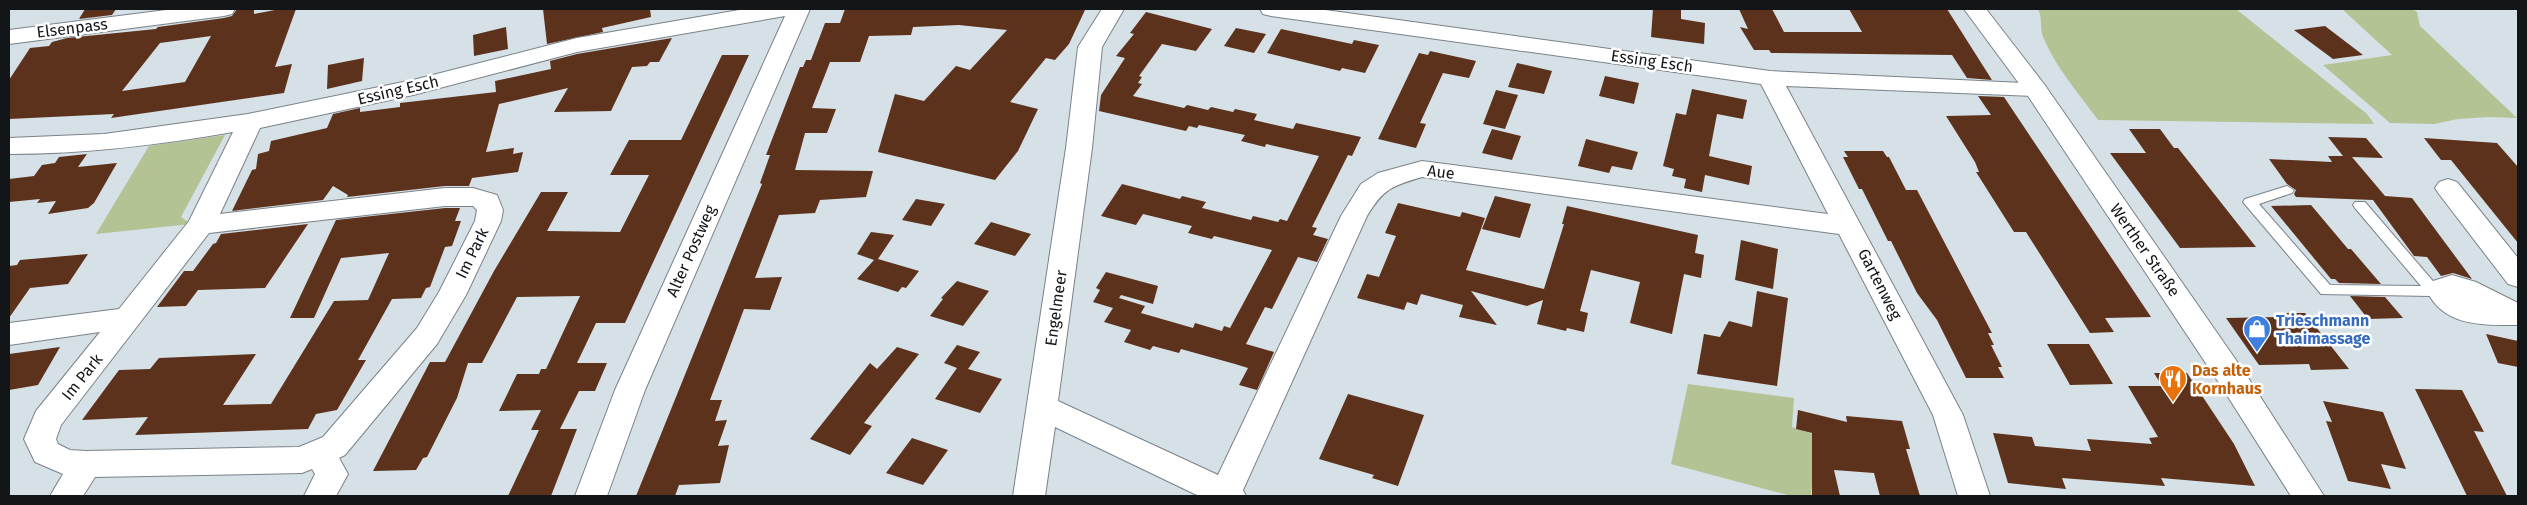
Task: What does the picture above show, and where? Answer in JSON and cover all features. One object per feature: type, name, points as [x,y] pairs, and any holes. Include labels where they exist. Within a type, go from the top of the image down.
[{"type":"street","name":"Elsenpass","points":[[9,37],[224,9]]},
{"type":"street","name":"Essing Esch","points":[[9,146],[40,146],[155,135],[250,122],[388,93],[576,45],[784,9]]},
{"type":"street","name":"Alter Postweg","points":[[591,496],[630,390],[799,9]]},
{"type":"street","name":"Engelmeer","points":[[1029,496],[1079,148],[1090,48],[1113,9]]},
{"type":"street","name":"Essing Esch","points":[[1271,9],[1770,78],[2035,90]]},
{"type":"street","name":"Werther Straße","points":[[1975,9],[2035,90],[2234,381],[2308,496]]},
{"type":"street","name":"Gartenweg","points":[[1770,78],[1850,226],[1948,415],[1974,496]]},
{"type":"street","name":"Im Park","points":[[201,224],[445,196],[473,197],[488,201],[490,210],[488,222],[452,295],[427,336],[334,446],[302,460],[86,464],[66,462],[46,453],[40,439],[47,420],[201,224],[250,122]]},
{"type":"street","name":"Aue","points":[[1228,495],[1354,216],[1370,190],[1387,179],[1422,169],[1850,226]]},
{"type":"street","points":[[2448,188],[2518,278]]},
{"type":"street","points":[[2437,293],[2449,303],[2463,310],[2518,315]]},
{"type":"street","points":[[9,334],[129,318]]},
{"type":"street","points":[[1042,407],[1228,495]]},
{"type":"street","points":[[319,453],[332,474],[320,496]]},
{"type":"street","points":[[66,496],[86,464]]},
{"type":"lane","points":[[2286,190],[2250,202],[2326,290],[2437,293]]},
{"type":"lane","points":[[2360,206],[2437,293]]},
{"type":"green space","points":[[2038,9],[2236,9],[2367,114],[2374,124],[2098,120],[2049,50],[2042,32]]},
{"type":"green space","points":[[2342,9],[2412,9],[2417,12],[2420,26],[2517,118],[2458,119],[2434,124],[2390,123],[2323,65],[2392,55]]},
{"type":"green space","points":[[225,135],[181,217],[191,224],[96,234],[149,146]]},
{"type":"green space","points":[[1688,384],[1794,398],[1792,427],[1816,435],[1811,496],[1791,496],[1671,464]]},
{"type":"building","points":[[85,9],[116,9],[112,15],[79,19]]},
{"type":"building","points":[[237,9],[254,9],[254,14],[280,9],[296,9],[275,67],[292,64],[284,93],[111,118],[114,114],[9,119],[9,80],[30,48],[49,46],[52,42],[67,38],[156,29],[158,27],[232,16]],"holes":[[[211,36],[185,82],[122,91],[160,43]]]},
{"type":"building","points":[[543,9],[650,9],[651,17],[602,28],[603,32],[547,44]]},
{"type":"building","points":[[845,9],[1085,10],[1069,44],[1055,60],[1046,58],[1010,102],[1038,109],[1018,151],[995,180],[878,152],[895,94],[924,101],[956,66],[970,70],[1007,30],[959,25],[913,27],[911,35],[869,36],[860,62],[830,62],[812,108],[836,109],[827,133],[805,133],[795,170],[873,171],[866,197],[820,200],[815,213],[779,215],[755,278],[782,277],[770,310],[744,309],[710,400],[722,400],[715,421],[727,420],[718,446],[729,445],[720,483],[679,485],[675,496],[636,496],[762,184],[760,183],[770,155],[766,155],[800,67],[803,67],[806,60],[811,60],[825,23],[840,23]]},
{"type":"building","points":[[1653,9],[1681,9],[1681,19],[1705,23],[1704,44],[1651,37]]},
{"type":"building","points":[[1739,9],[1772,9],[1784,32],[1862,32],[1849,9],[1947,9],[1992,80],[1967,78],[1952,55],[1771,53],[1769,50],[1754,50],[1740,27],[1748,29]]},
{"type":"building","points":[[1146,12],[1212,29],[1196,51],[1162,44],[1139,76],[1142,77],[1138,83],[1142,84],[1133,96],[1184,108],[1187,105],[1208,110],[1211,107],[1233,112],[1235,109],[1257,114],[1254,120],[1293,129],[1296,123],[1361,137],[1352,156],[1348,155],[1312,227],[1317,228],[1313,235],[1328,239],[1317,262],[1298,257],[1272,309],[1265,307],[1246,344],[1274,352],[1257,390],[1239,385],[1248,368],[1181,349],[1179,353],[1153,346],[1150,350],[1124,342],[1131,330],[1104,322],[1113,308],[1093,302],[1100,290],[1096,288],[1106,272],[1158,286],[1153,304],[1121,295],[1119,298],[1145,306],[1141,313],[1193,328],[1195,323],[1222,331],[1224,326],[1230,328],[1272,250],[1214,236],[1212,239],[1188,233],[1192,226],[1143,214],[1136,225],[1101,216],[1122,184],[1180,199],[1182,196],[1206,202],[1202,208],[1251,220],[1253,216],[1278,222],[1280,219],[1287,221],[1319,156],[1266,144],[1265,147],[1241,141],[1245,135],[1199,125],[1197,128],[1189,126],[1186,131],[1099,111],[1101,95],[1125,58],[1116,56],[1134,34],[1130,33]]},
{"type":"building","points":[[2325,26],[2363,55],[2333,59],[2294,30]]},
{"type":"building","points":[[506,27],[508,49],[474,56],[473,35]]},
{"type":"building","points":[[1236,28],[1266,34],[1254,53],[1224,46]]},
{"type":"building","points":[[1281,29],[1352,44],[1354,40],[1379,45],[1365,73],[1342,68],[1340,71],[1267,53]]},
{"type":"building","points":[[672,38],[659,62],[650,62],[647,66],[632,67],[611,111],[554,112],[568,88],[499,104],[486,152],[514,148],[513,154],[523,152],[518,172],[472,178],[469,186],[445,186],[347,197],[348,195],[333,186],[323,200],[232,211],[252,170],[256,169],[258,154],[269,151],[271,141],[327,128],[333,114],[360,108],[360,112],[400,107],[400,103],[496,92],[495,81],[551,69],[550,61],[577,54]]},
{"type":"building","points":[[1430,51],[1476,61],[1469,78],[1443,73],[1420,123],[1426,124],[1416,148],[1378,139],[1419,53],[1428,55]]},
{"type":"building","points":[[722,55],[749,55],[625,323],[596,323],[577,363],[607,363],[595,391],[579,391],[560,429],[577,429],[551,496],[508,496],[539,430],[531,430],[541,410],[499,411],[517,374],[539,374],[541,369],[546,369],[580,296],[517,297],[482,363],[468,363],[457,398],[427,457],[423,458],[416,470],[373,471],[430,362],[445,362],[494,271],[541,192],[568,192],[547,231],[620,232],[649,175],[610,175],[629,140],[681,140]]},
{"type":"building","points":[[364,58],[362,81],[327,89],[328,65]]},
{"type":"building","points":[[1517,63],[1552,71],[1544,94],[1508,87]]},
{"type":"building","points":[[1605,76],[1639,83],[1634,104],[1599,96]]},
{"type":"building","points":[[1692,89],[1747,100],[1743,119],[1717,114],[1709,156],[1752,166],[1749,185],[1705,175],[1702,192],[1684,188],[1686,179],[1672,176],[1674,169],[1663,166],[1676,113],[1686,115]]},
{"type":"building","points":[[1496,90],[1518,95],[1505,129],[1483,124]]},
{"type":"building","points":[[1978,96],[2004,97],[2151,317],[2105,318],[2114,332],[2090,333],[2026,232],[2014,232],[1976,172],[1979,172],[1975,162],[1946,116],[1991,115]]},
{"type":"building","points":[[1492,129],[1521,136],[1512,160],[1482,153]]},
{"type":"building","points":[[2129,129],[2160,129],[2174,148],[2178,148],[2256,247],[2180,248],[2110,153],[2146,153]]},
{"type":"building","points":[[2328,137],[2366,138],[2383,158],[2352,157],[2385,196],[2412,198],[2472,279],[2453,273],[2441,276],[2427,257],[2414,256],[2373,200],[2296,197],[2294,194],[2296,190],[2287,184],[2269,159],[2332,162],[2328,156],[2343,156]]},
{"type":"building","points":[[2424,138],[2497,143],[2518,167],[2518,243],[2451,160],[2441,160]]},
{"type":"building","points":[[1586,139],[1638,152],[1632,170],[1612,166],[1609,173],[1578,166]]},
{"type":"building","points":[[1844,151],[1883,151],[1889,157],[1906,190],[1917,190],[1992,333],[1988,333],[1994,345],[1991,345],[2002,367],[1998,367],[2004,378],[1966,378],[1937,320],[1917,293],[1862,189],[1859,189],[1843,157],[1848,157]]},
{"type":"building","points":[[87,154],[78,167],[117,163],[94,203],[88,208],[48,214],[56,201],[37,203],[40,199],[9,202],[9,179],[34,176],[42,165],[55,163],[59,157]]},
{"type":"building","points":[[1495,196],[1531,204],[1520,238],[1482,229]]},
{"type":"building","points":[[916,199],[945,204],[931,226],[902,220]]},
{"type":"building","points":[[1398,203],[1460,217],[1462,212],[1485,218],[1466,270],[1544,289],[1564,224],[1562,224],[1567,206],[1698,235],[1695,253],[1704,255],[1701,278],[1684,274],[1672,334],[1630,323],[1640,282],[1591,270],[1580,311],[1588,313],[1584,332],[1567,328],[1566,331],[1537,324],[1543,300],[1527,306],[1471,291],[1497,325],[1459,317],[1463,305],[1421,294],[1417,305],[1407,302],[1404,310],[1357,298],[1367,274],[1379,277],[1396,236],[1385,233]]},
{"type":"building","points":[[2311,205],[2381,284],[2339,283],[2335,279],[2331,279],[2271,206]]},
{"type":"building","points":[[460,208],[455,221],[461,221],[452,246],[445,247],[430,287],[426,288],[421,298],[392,299],[358,360],[366,360],[337,410],[316,414],[308,429],[135,435],[148,417],[82,420],[119,370],[150,369],[159,358],[256,354],[223,405],[271,404],[334,301],[368,300],[389,253],[341,258],[314,318],[290,318],[336,220]]},
{"type":"building","points":[[991,222],[1031,234],[1015,256],[974,244]]},
{"type":"building","points":[[308,224],[265,288],[198,290],[186,306],[157,307],[184,271],[193,271],[221,234]]},
{"type":"building","points":[[871,232],[894,235],[878,259],[919,271],[906,288],[902,287],[898,292],[857,279],[874,260],[857,254]]},
{"type":"building","points":[[1741,240],[1778,249],[1773,289],[1735,280]]},
{"type":"building","points":[[88,254],[68,284],[30,288],[9,318],[9,266],[17,265],[20,260]]},
{"type":"building","points":[[957,281],[989,291],[963,326],[930,316],[943,299],[941,298]]},
{"type":"building","points":[[1757,291],[1788,298],[1777,386],[1697,374],[1704,334],[1720,337],[1729,321],[1752,327]]},
{"type":"building","points":[[2350,296],[2385,297],[2403,318],[2368,319]]},
{"type":"building","points":[[2278,313],[2305,313],[2349,369],[2311,370],[2309,364],[2259,365],[2226,318],[2281,317]]},
{"type":"building","points":[[2486,334],[2518,341],[2518,367],[2498,363]]},
{"type":"building","points":[[2047,344],[2089,344],[2113,384],[2070,385]]},
{"type":"building","points":[[957,345],[980,352],[968,369],[1002,379],[980,413],[935,399],[957,368],[944,363]]},
{"type":"building","points":[[60,347],[38,385],[9,390],[9,354]]},
{"type":"building","points":[[897,347],[919,354],[864,423],[872,426],[850,455],[810,439],[870,363],[877,369]]},
{"type":"building","points":[[2154,373],[2187,373],[2234,444],[2255,486],[2161,478],[2165,486],[2062,478],[2066,489],[2008,483],[1993,433],[2032,437],[2035,446],[2091,451],[2087,439],[2152,444],[2149,438],[2158,437],[2128,386],[2162,386]]},
{"type":"building","points":[[2415,389],[2462,390],[2484,432],[2474,431],[2507,496],[2467,496]]},
{"type":"building","points":[[1348,394],[1424,415],[1398,486],[1372,478],[1374,475],[1319,459]]},
{"type":"building","points":[[2323,401],[2383,412],[2406,469],[2381,464],[2391,489],[2348,481],[2326,421],[2332,422]]},
{"type":"building","points":[[1798,410],[1847,422],[1846,416],[1902,421],[1910,449],[1906,449],[1920,496],[1880,496],[1874,473],[1834,470],[1840,496],[1812,496],[1812,433],[1796,429]]},
{"type":"building","points":[[912,438],[948,450],[923,485],[886,473]]},
{"type":"place","name":"Trieschmann Thaimassage","points":[[2257,353]]},
{"type":"place","name":"Das alte Kornhaus","points":[[2173,403]]}]
